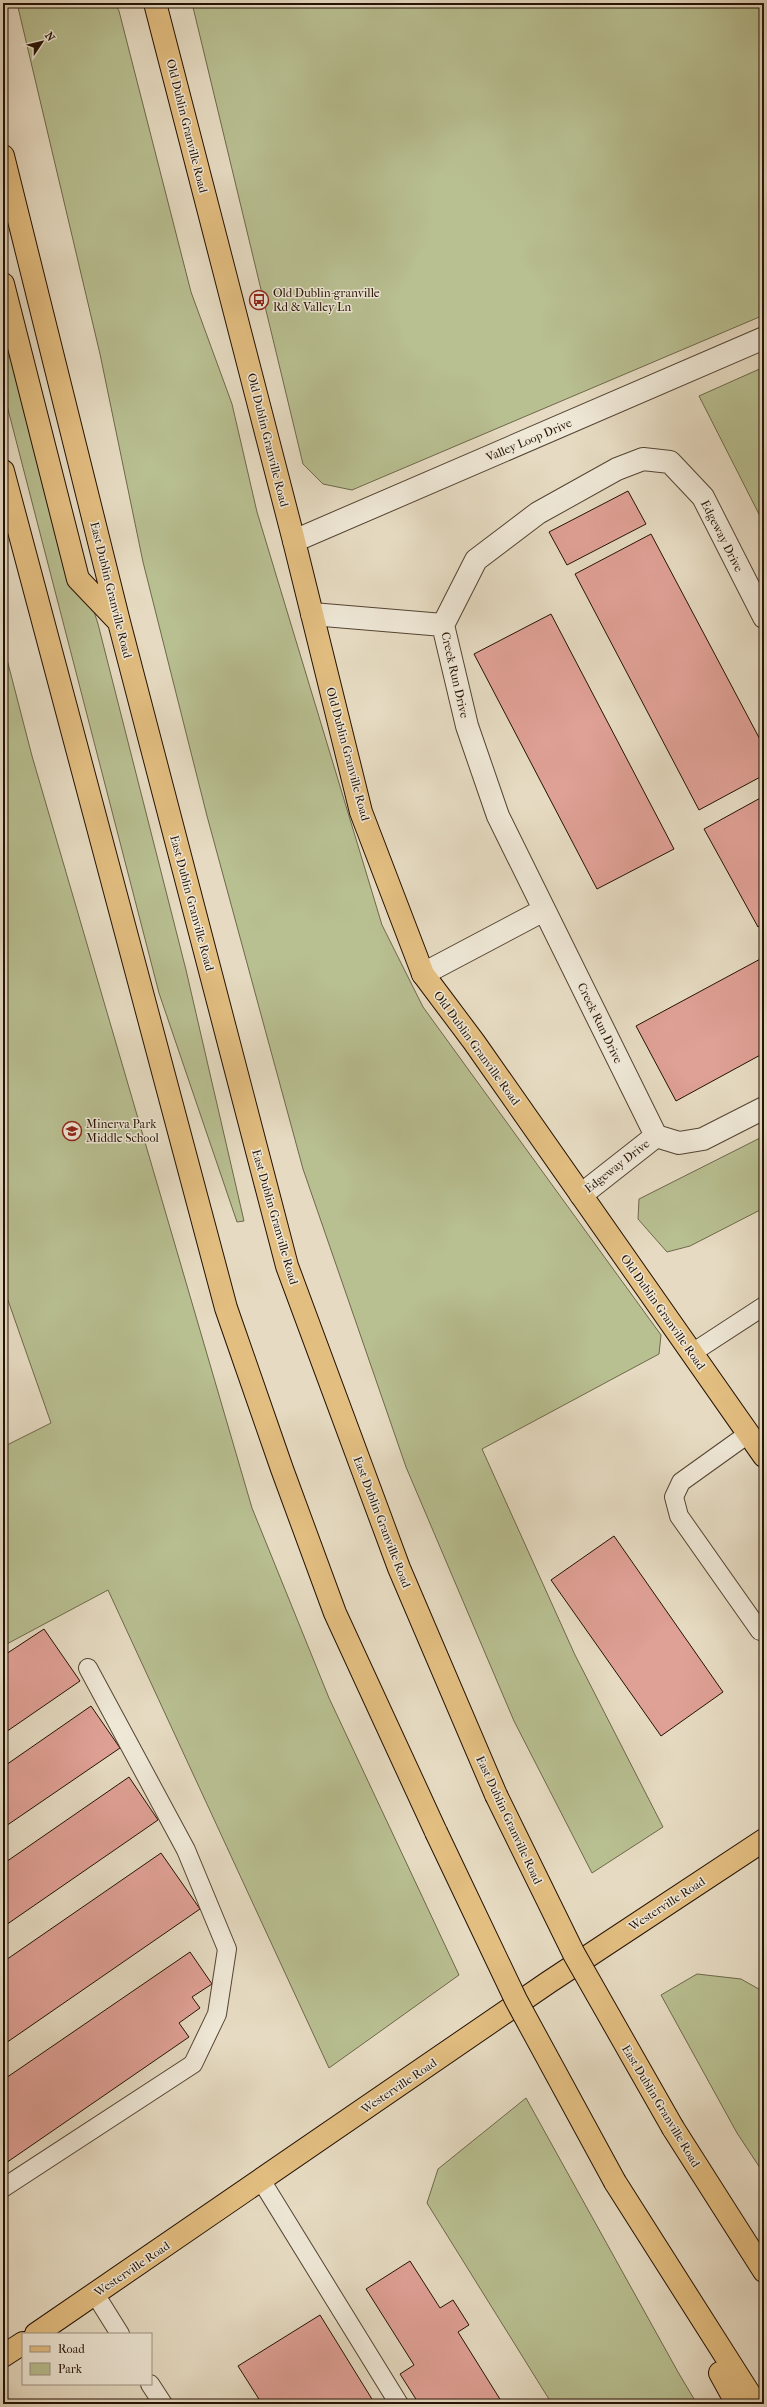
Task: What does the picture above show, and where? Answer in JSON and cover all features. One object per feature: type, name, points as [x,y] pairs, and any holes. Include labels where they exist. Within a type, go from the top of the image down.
[{"type":"main road","name":"Old Dublin Granville Road","points":[[155,3],[294,541],[361,812],[423,974],[474,1042],[764,1456]]},
{"type":"main road","name":"East Dublin Granville Road","points":[[3,156],[119,622],[287,1266],[399,1568],[496,1795],[574,1954],[672,2128],[764,2271]]},
{"type":"main road","points":[[3,284],[78,579],[119,622]]},
{"type":"main road","points":[[3,471],[226,1308],[282,1469],[335,1613],[436,1832],[516,2000],[737,2404]]},
{"type":"main road","name":"Westerville Road","points":[[37,2333],[549,1982],[764,1840]]},
{"type":"main road","points":[[672,2128],[764,2248]]},
{"type":"main road","points":[[615,2182],[756,2404]]},
{"type":"main road","points":[[3,2356],[22,2344]]},
{"type":"street","name":"Valley Loop Drive","points":[[294,541],[764,338]]},
{"type":"street","name":"Creek Run Drive","points":[[656,1136],[498,816],[467,726],[443,625],[476,560],[538,513],[617,469],[643,459],[670,462]]},
{"type":"street","name":"Edgeway Drive","points":[[670,462],[703,497],[764,617]]},
{"type":"street","points":[[312,614],[443,625]]},
{"type":"street","points":[[423,974],[544,910]]},
{"type":"street","name":"Edgeway Drive","points":[[581,1195],[656,1136],[679,1143],[704,1139],[764,1108]]},
{"type":"lane","points":[[692,1353],[764,1306]]},
{"type":"lane","points":[[748,1434],[681,1482],[674,1497],[679,1516],[760,1631]]},
{"type":"lane","points":[[3,2188],[193,2064],[217,2014],[227,1949],[186,1850],[88,1668]]},
{"type":"lane","points":[[261,2180],[400,2404]]},
{"type":"lane","points":[[95,2294],[119,2333]]},
{"type":"lane","points":[[151,2385],[163,2404]]},
{"type":"green space","points":[[17,3],[115,3],[119,11],[191,292],[232,404],[257,512],[382,925],[423,1007],[661,1335],[659,1354],[482,1449],[575,1655],[663,1827],[592,1873],[514,1721],[406,1467],[303,1169],[207,816],[143,562],[100,354]]},
{"type":"green space","points":[[192,3],[764,3],[764,315],[352,490],[323,484],[303,464]]},
{"type":"green space","points":[[3,325],[98,624],[186,970],[244,1221],[237,1222],[159,993],[3,390]]},
{"type":"green space","points":[[764,367],[764,524],[699,396]]},
{"type":"green space","points":[[3,644],[32,756],[252,1508],[329,1698],[459,1975],[329,2068],[108,1590],[3,1646],[3,1447],[51,1423],[3,1286]]},
{"type":"green space","points":[[764,1136],[764,1208],[690,1246],[667,1252],[638,1219],[639,1199]]},
{"type":"green space","points":[[697,1974],[741,1979],[764,1992],[764,2174],[737,2133],[661,1995]]},
{"type":"green space","points":[[526,2098],[697,2404],[552,2404],[427,2203],[438,2169]]},
{"type":"building","points":[[628,491],[646,524],[567,565],[549,532]]},
{"type":"building","points":[[651,534],[764,747],[764,775],[699,810],[575,574]]},
{"type":"building","points":[[551,614],[674,849],[597,889],[474,654]]},
{"type":"building","points":[[764,796],[764,923],[758,927],[704,829]]},
{"type":"building","points":[[764,957],[764,1053],[676,1101],[636,1026]]},
{"type":"building","points":[[614,1536],[723,1692],[661,1736],[551,1580]]},
{"type":"building","points":[[44,1629],[80,1681],[3,1734],[3,1656]]},
{"type":"building","points":[[91,1706],[120,1748],[3,1828],[3,1767]]},
{"type":"building","points":[[129,1777],[158,1820],[3,1927],[3,1864]]},
{"type":"building","points":[[161,1853],[200,1909],[3,2045],[3,1962]]},
{"type":"building","points":[[190,1952],[212,1984],[192,1997],[200,2008],[179,2023],[189,2037],[3,2165],[3,2080]]},
{"type":"building","points":[[410,2261],[440,2308],[453,2300],[469,2325],[458,2332],[503,2404],[419,2404],[400,2374],[414,2365],[366,2289]]},
{"type":"building","points":[[320,2315],[375,2404],[262,2404],[238,2366]]},
{"type":"place","name":"Old Dublin-granville Rd & Valley Ln","points":[[259,300]]},
{"type":"place","name":"Minerva Park Middle School","points":[[72,1131]]}]
